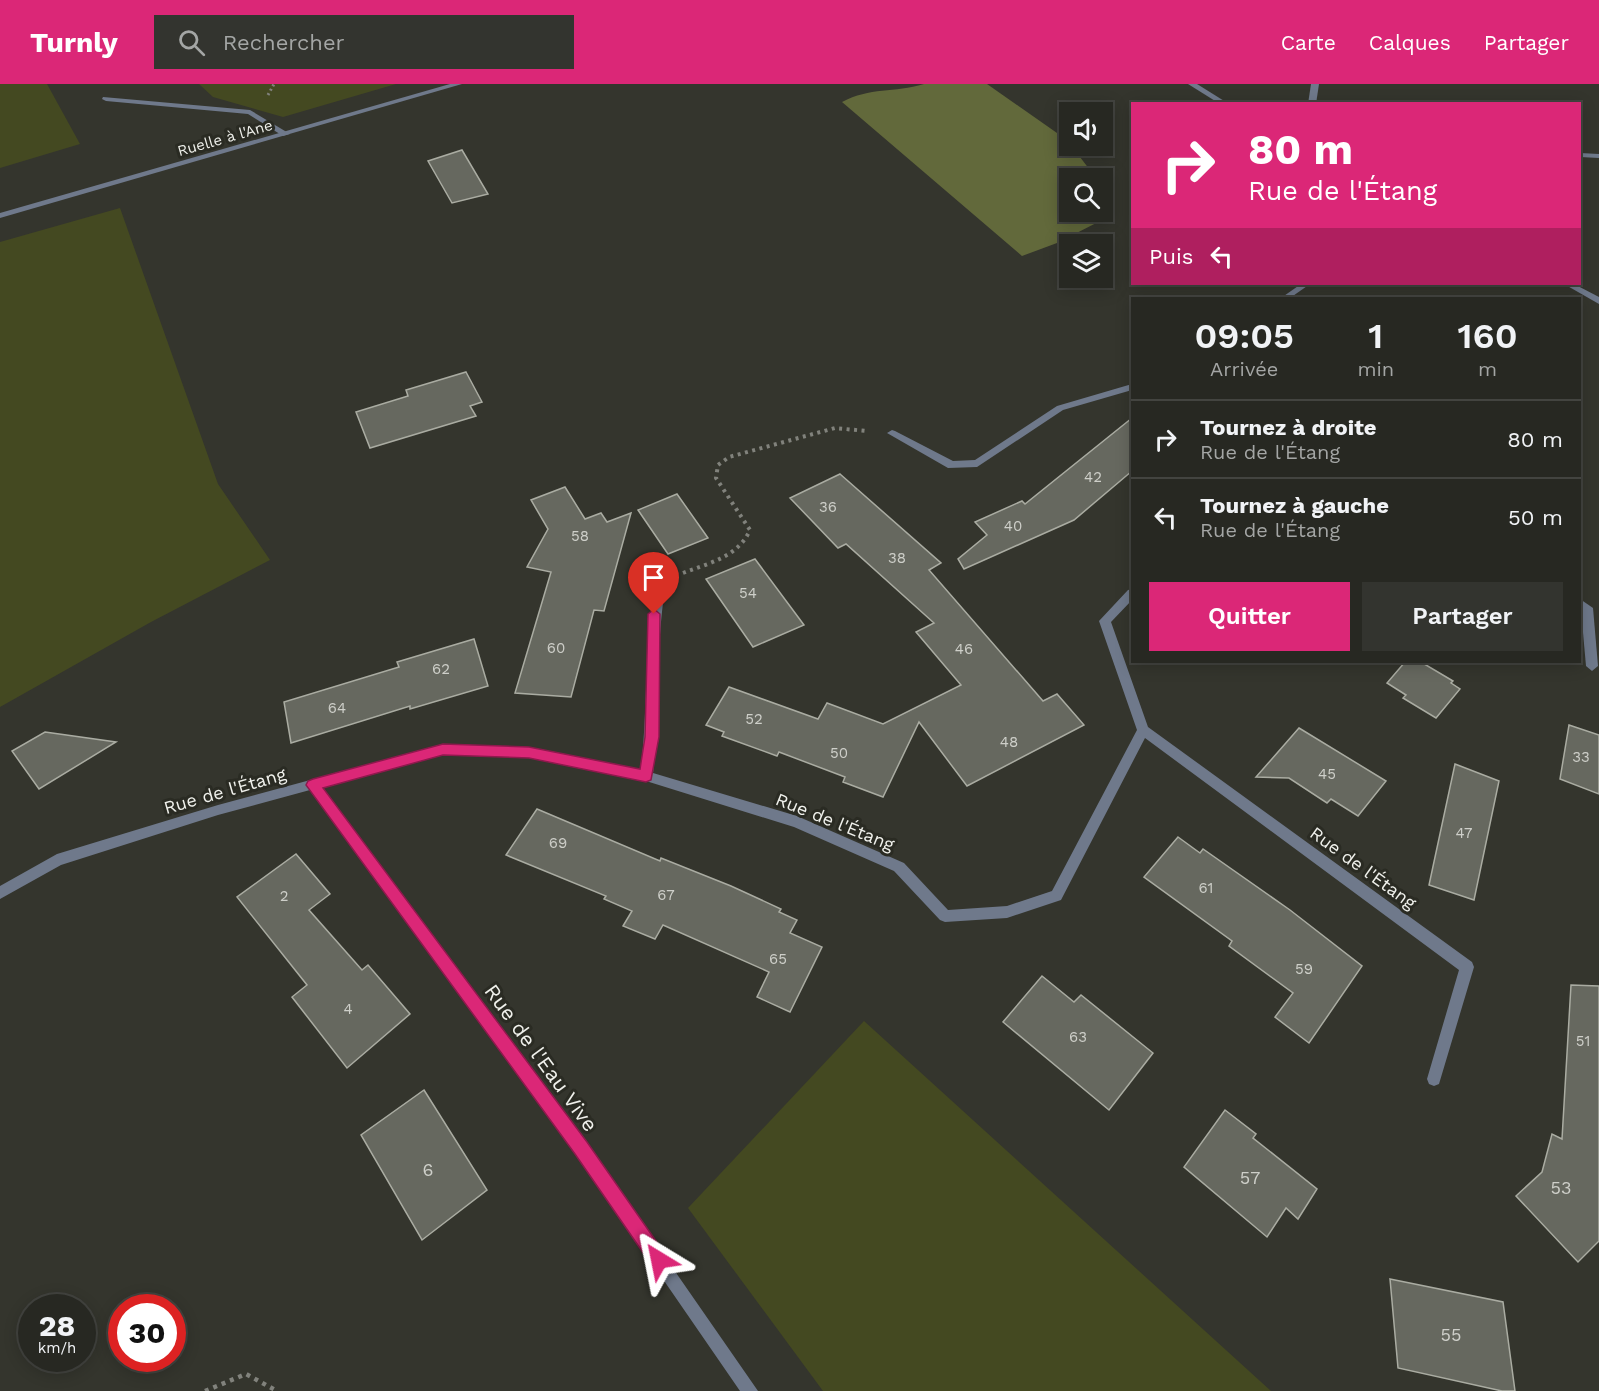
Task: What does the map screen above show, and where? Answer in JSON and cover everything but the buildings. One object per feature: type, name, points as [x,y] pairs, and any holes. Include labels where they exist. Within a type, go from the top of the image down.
[{"type":"street","name":"Ruelle à l'Ane","points":[[0,216],[458,84]]},
{"type":"street","points":[[1192,84],[1223,102]]},
{"type":"street","points":[[1312,102],[1315,84]]},
{"type":"street","points":[[105,99],[250,112],[286,134]]},
{"type":"street","points":[[1581,155],[1597,156]]},
{"type":"street","points":[[1286,297],[1304,285]]},
{"type":"street","points":[[1570,285],[1599,301]]},
{"type":"street","points":[[892,433],[952,465],[977,463],[1060,408],[1131,387]]},
{"type":"street","points":[[646,776],[652,737],[654,614],[661,583]]},
{"type":"street","points":[[1131,594],[1105,621],[1143,730]]},
{"type":"street","points":[[1581,604],[1587,608],[1592,666]]},
{"type":"street","name":"Rue de l'Étang","points":[[0,893],[57,860],[218,810],[443,749],[529,752],[646,776],[797,822],[899,867],[945,916],[1007,912],[1056,896],[1143,730],[1467,967],[1434,1079]]},
{"type":"street","name":"Rue de l'Eau Vive","points":[[313,785],[581,1148],[750,1391]]},
{"type":"path","points":[[661,583],[739,550],[747,542],[750,530],[716,478],[718,465],[729,457],[835,428],[892,433]]},
{"type":"path","points":[[205,1391],[246,1374],[277,1391]]},
{"type":"shaded area","points":[[0,84],[47,84],[80,144],[0,168]]},
{"type":"shaded area","points":[[199,84],[396,84],[283,117],[213,97]]},
{"type":"shaded area","points":[[924,84],[987,84],[1059,134],[1059,156],[1079,156],[1088,168],[1059,168],[1059,222],[1098,222],[1075,234],[1059,234],[1059,242],[1022,256],[842,102],[862,94]]},
{"type":"shaded area","points":[[120,208],[218,484],[270,560],[151,622],[0,707],[0,242]]},
{"type":"shaded area","points":[[864,1021],[1271,1391],[823,1391],[688,1208]]},
{"type":"route","points":[[654,614],[652,737],[646,776],[529,752],[443,749],[313,785],[581,1148],[659,1260]]}]
